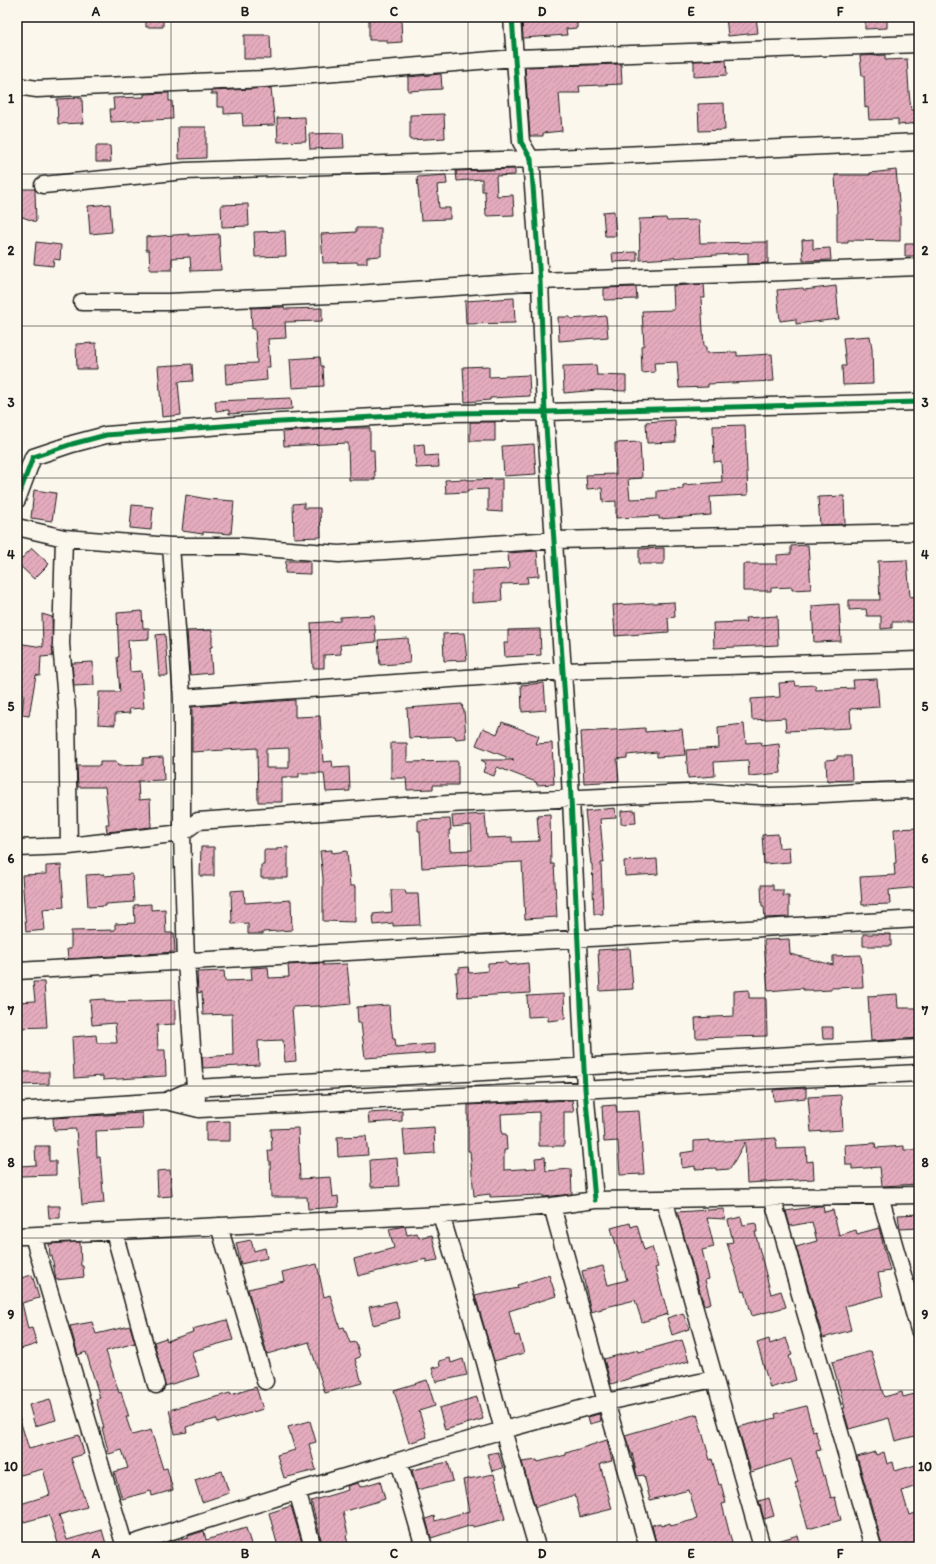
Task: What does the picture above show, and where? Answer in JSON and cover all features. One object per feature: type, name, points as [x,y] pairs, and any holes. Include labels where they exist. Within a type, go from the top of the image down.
[{"type":"street","points":[[512,17],[521,142],[531,159],[540,281],[545,412],[555,540],[571,798],[585,1089],[595,1200]]},
{"type":"street","points":[[17,86],[37,89],[264,79],[516,58],[919,44]]},
{"type":"street","points":[[43,185],[185,171],[531,159],[919,142]]},
{"type":"street","points":[[82,302],[168,302],[356,294],[540,281],[919,267]]},
{"type":"street","points":[[17,500],[33,457],[106,435],[262,423],[443,414],[919,402]]},
{"type":"street","points":[[17,527],[64,538],[171,546],[239,546],[339,554],[555,540],[919,532]]},
{"type":"street","points":[[64,538],[61,644],[67,711],[69,846]]},
{"type":"street","points":[[171,546],[182,698],[182,833],[186,961],[195,1088],[199,1109]]},
{"type":"street","points":[[182,698],[563,671],[919,660]]},
{"type":"street","points":[[17,848],[69,846],[182,833],[198,821],[385,807],[711,792],[761,796],[873,790],[919,790]]},
{"type":"street","points":[[17,971],[919,919]]},
{"type":"street","points":[[166,1101],[195,1088],[919,1048]]},
{"type":"street","points":[[17,1111],[166,1101],[199,1109],[919,1073]]},
{"type":"street","points":[[17,1236],[441,1215],[552,1206],[595,1200],[919,1195]]},
{"type":"street","points":[[880,1196],[919,1330]]},
{"type":"street","points":[[772,1197],[873,1547]]},
{"type":"street","points":[[664,1199],[762,1547]]},
{"type":"street","points":[[552,1206],[648,1547]]},
{"type":"street","points":[[441,1215],[485,1362],[537,1547]]},
{"type":"street","points":[[218,1226],[265,1381]]},
{"type":"street","points":[[114,1232],[156,1385]]},
{"type":"street","points":[[33,1236],[125,1546],[297,1491],[503,1430],[606,1402],[714,1379]]},
{"type":"street","points":[[399,1461],[424,1547]]},
{"type":"street","points":[[297,1491],[313,1547]]},
{"type":"building","points":[[146,17],[163,17],[163,27],[146,27]]},
{"type":"building","points":[[522,17],[577,17],[577,28],[566,29],[567,35],[523,38]]},
{"type":"building","points":[[726,17],[756,17],[758,33],[728,36]]},
{"type":"building","points":[[887,18],[887,28],[865,29],[865,19]]},
{"type":"building","points":[[369,19],[401,19],[402,42],[387,43],[387,40],[369,40]]},
{"type":"building","points":[[244,35],[270,35],[271,59],[244,59]]},
{"type":"building","points":[[885,55],[885,60],[907,59],[911,110],[919,110],[919,123],[898,125],[898,119],[869,120],[868,107],[865,108],[864,76],[862,76],[860,56]]},
{"type":"building","points":[[726,60],[727,75],[694,77],[694,61]]},
{"type":"building","points":[[621,64],[622,84],[579,86],[580,93],[559,93],[562,131],[543,133],[543,136],[530,136],[525,67]]},
{"type":"building","points":[[441,74],[442,89],[408,91],[408,77]]},
{"type":"building","points":[[271,88],[275,125],[243,126],[242,113],[224,114],[224,107],[217,107],[217,94],[211,94],[211,91]]},
{"type":"building","points":[[169,93],[169,101],[172,101],[173,119],[111,122],[110,109],[114,109],[113,98],[144,97],[144,94]]},
{"type":"building","points":[[82,98],[83,123],[58,124],[57,99]]},
{"type":"building","points":[[724,103],[725,130],[699,131],[698,104]]},
{"type":"building","points":[[444,114],[445,138],[410,140],[410,115]]},
{"type":"building","points":[[305,117],[306,141],[278,142],[277,118]]},
{"type":"building","points":[[178,127],[206,127],[206,158],[179,159]]},
{"type":"building","points":[[343,133],[344,148],[310,149],[309,134]]},
{"type":"building","points":[[96,146],[110,146],[111,162],[96,162]]},
{"type":"building","points":[[515,169],[515,175],[496,176],[497,196],[513,195],[514,215],[486,216],[485,191],[482,191],[482,179],[457,181],[456,171]]},
{"type":"building","points":[[896,170],[900,213],[900,241],[848,240],[848,243],[837,243],[835,175],[870,175],[870,173]]},
{"type":"building","points":[[446,175],[447,184],[437,185],[439,208],[450,208],[450,219],[421,220],[417,177]]},
{"type":"building","points":[[21,189],[35,189],[36,222],[17,215],[17,203]]},
{"type":"building","points":[[110,204],[112,232],[90,234],[88,206]]},
{"type":"building","points":[[248,204],[249,226],[222,227],[221,205]]},
{"type":"building","points":[[614,211],[616,236],[605,236],[603,212]]},
{"type":"building","points":[[666,218],[667,221],[699,220],[700,243],[768,242],[768,263],[748,264],[748,253],[640,260],[639,219]]},
{"type":"building","points":[[356,228],[381,228],[381,256],[367,257],[367,263],[323,263],[321,234],[356,232]]},
{"type":"building","points":[[285,231],[286,256],[255,257],[254,232]]},
{"type":"building","points":[[189,234],[189,236],[219,234],[221,270],[191,271],[190,257],[172,258],[172,270],[150,270],[149,250],[146,250],[146,237]]},
{"type":"building","points":[[813,239],[813,249],[830,248],[831,260],[803,261],[802,240]]},
{"type":"building","points":[[36,242],[61,245],[60,260],[54,259],[53,266],[34,264]]},
{"type":"building","points":[[905,244],[919,244],[919,256],[905,256]]},
{"type":"building","points":[[637,252],[637,261],[613,262],[612,253]]},
{"type":"building","points":[[704,284],[705,298],[701,298],[704,347],[706,347],[706,353],[737,352],[737,356],[772,354],[774,381],[708,384],[708,387],[679,388],[677,362],[654,363],[655,372],[642,373],[641,346],[644,345],[642,311],[674,310],[673,286]]},
{"type":"building","points":[[836,286],[839,319],[796,324],[796,319],[780,321],[777,290],[803,288],[804,290]]},
{"type":"building","points":[[636,287],[637,299],[604,300],[604,288]]},
{"type":"building","points":[[514,298],[515,323],[466,324],[465,301]]},
{"type":"building","points":[[284,307],[285,309],[322,308],[322,321],[285,322],[286,338],[268,339],[270,367],[266,367],[267,380],[226,384],[225,364],[257,363],[255,329],[252,329],[251,308]]},
{"type":"building","points":[[606,316],[608,337],[559,341],[558,317],[570,317],[571,319]]},
{"type":"building","points":[[870,336],[873,384],[843,385],[842,366],[846,366],[843,338]]},
{"type":"building","points":[[96,343],[97,369],[77,369],[76,344]]},
{"type":"building","points":[[320,357],[321,366],[323,366],[324,386],[292,388],[290,359]]},
{"type":"building","points":[[192,364],[193,381],[178,382],[181,415],[162,417],[158,366]]},
{"type":"building","points":[[596,365],[597,375],[626,376],[626,391],[597,390],[564,393],[563,366]]},
{"type":"building","points":[[489,366],[489,377],[529,375],[530,396],[490,398],[490,400],[465,402],[463,367]]},
{"type":"building","points":[[291,398],[292,409],[229,414],[229,410],[216,411],[215,401]]},
{"type":"building","points":[[675,420],[676,442],[647,443],[646,422]]},
{"type":"building","points":[[470,422],[495,422],[495,441],[470,441]]},
{"type":"building","points":[[745,425],[748,495],[710,497],[711,515],[659,519],[659,516],[616,518],[616,501],[603,502],[602,488],[587,489],[586,475],[616,474],[615,443],[640,442],[642,478],[628,479],[630,499],[657,498],[657,491],[683,489],[683,485],[722,482],[721,461],[714,462],[713,426]]},
{"type":"building","points":[[343,428],[370,428],[370,450],[374,450],[375,480],[349,480],[348,443],[284,446],[283,432]]},
{"type":"building","points":[[424,444],[425,456],[438,455],[439,467],[416,468],[414,445]]},
{"type":"building","points":[[534,444],[536,474],[504,476],[502,446]]},
{"type":"building","points":[[502,479],[502,512],[488,511],[488,489],[446,493],[445,480]]},
{"type":"building","points":[[34,490],[56,493],[52,521],[31,518]]},
{"type":"building","points":[[186,495],[207,499],[234,501],[231,534],[203,532],[203,534],[182,531]]},
{"type":"building","points":[[844,496],[845,524],[820,525],[818,497]]},
{"type":"building","points":[[304,503],[304,508],[320,508],[321,537],[294,538],[293,504]]},
{"type":"building","points":[[132,505],[153,507],[151,530],[130,528]]},
{"type":"building","points":[[808,545],[811,589],[792,590],[792,587],[771,588],[771,591],[743,591],[743,564],[777,564],[777,555],[791,554],[791,546]]},
{"type":"building","points":[[32,548],[49,564],[34,579],[17,563]]},
{"type":"building","points":[[664,548],[664,564],[639,564],[639,549]]},
{"type":"building","points":[[537,551],[539,576],[527,577],[528,583],[501,584],[502,601],[472,603],[472,571],[509,569],[508,553]]},
{"type":"building","points":[[907,560],[910,597],[919,596],[919,622],[892,622],[892,628],[881,629],[881,616],[867,616],[866,609],[849,610],[849,600],[880,600],[878,561]]},
{"type":"building","points":[[286,561],[310,561],[310,574],[285,573]]},
{"type":"building","points":[[674,602],[675,617],[668,618],[669,632],[615,636],[613,605]]},
{"type":"building","points":[[839,604],[841,641],[814,642],[812,606]]},
{"type":"building","points":[[142,611],[143,628],[149,628],[149,639],[128,640],[130,672],[141,671],[144,708],[129,709],[130,713],[115,714],[115,725],[98,724],[99,692],[120,692],[117,657],[119,657],[117,613]]},
{"type":"building","points":[[42,614],[52,617],[53,656],[41,657],[40,676],[36,675],[29,716],[22,715],[24,694],[17,692],[21,675],[23,653],[17,652],[17,643],[43,647]]},
{"type":"building","points":[[374,615],[376,642],[340,645],[341,654],[324,655],[324,668],[313,668],[311,623],[340,621],[340,617]]},
{"type":"building","points":[[777,616],[778,645],[714,648],[713,623],[746,622],[745,618]]},
{"type":"building","points":[[540,629],[541,655],[505,657],[504,643],[508,643],[508,630]]},
{"type":"building","points":[[212,630],[212,647],[210,647],[212,673],[190,675],[187,631]]},
{"type":"building","points":[[464,633],[467,660],[444,661],[443,634]]},
{"type":"building","points":[[165,634],[168,676],[159,676],[156,635]]},
{"type":"building","points":[[408,638],[410,663],[380,665],[378,640]]},
{"type":"building","points":[[93,662],[94,685],[74,686],[72,663]]},
{"type":"building","points":[[877,679],[879,707],[850,709],[851,728],[786,731],[785,718],[752,720],[751,699],[780,697],[779,683],[795,682],[796,686],[815,685],[816,690],[854,688],[853,680]]},
{"type":"building","points":[[544,683],[546,710],[522,712],[521,685]]},
{"type":"building","points":[[295,700],[295,717],[320,716],[323,762],[332,761],[333,768],[349,767],[350,791],[326,792],[324,773],[299,773],[299,777],[282,777],[282,802],[258,802],[257,748],[192,752],[192,707]],"holes":[[[289,748],[289,768],[266,768],[266,749]]]},
{"type":"building","points":[[462,704],[464,710],[466,738],[456,739],[455,736],[409,738],[407,708]]},
{"type":"building","points":[[502,722],[539,736],[536,744],[552,743],[554,784],[537,785],[536,782],[497,767],[494,776],[483,772],[486,763],[481,760],[514,760],[476,745],[483,728],[497,734]]},
{"type":"building","points":[[744,724],[746,743],[761,742],[762,746],[779,744],[781,773],[749,776],[748,760],[714,762],[715,776],[688,778],[686,750],[719,748],[718,727]]},
{"type":"building","points":[[645,728],[645,732],[682,729],[685,755],[657,757],[657,752],[627,755],[627,758],[617,759],[619,781],[584,783],[581,732]]},
{"type":"building","points":[[391,743],[407,743],[407,762],[458,761],[458,785],[433,785],[433,789],[407,790],[406,778],[391,778]]},
{"type":"building","points":[[837,756],[851,756],[852,780],[827,781],[826,760],[837,759]]},
{"type":"building","points":[[163,757],[164,780],[138,781],[139,800],[150,799],[151,827],[107,832],[106,824],[109,824],[105,787],[78,787],[77,766],[100,766],[100,762],[117,762],[118,766],[143,765],[143,758]]},
{"type":"building","points":[[615,808],[616,818],[600,819],[604,863],[601,863],[603,914],[594,914],[592,864],[585,811]]},
{"type":"building","points":[[635,810],[636,823],[621,824],[621,811]]},
{"type":"building","points":[[485,814],[487,838],[512,837],[512,842],[539,841],[537,815],[550,814],[551,864],[554,864],[557,917],[525,919],[522,862],[422,868],[418,820],[450,819],[450,851],[472,850],[471,825],[453,827],[452,816]]},
{"type":"building","points":[[919,828],[919,844],[916,844],[919,887],[889,890],[890,904],[862,905],[860,877],[895,875],[894,863],[896,863],[894,829]]},
{"type":"building","points":[[778,834],[779,848],[789,847],[790,862],[764,864],[762,835]]},
{"type":"building","points":[[201,847],[214,847],[214,876],[200,876]]},
{"type":"building","points":[[288,847],[288,878],[261,878],[261,865],[264,865],[264,850],[277,850],[277,848]]},
{"type":"building","points":[[332,850],[332,853],[347,851],[350,886],[355,886],[355,922],[323,921],[323,878],[320,851]]},
{"type":"building","points":[[657,859],[658,874],[625,876],[624,861]]},
{"type":"building","points":[[61,865],[64,907],[43,909],[45,930],[26,932],[22,875],[46,874],[46,866]]},
{"type":"building","points":[[104,874],[104,876],[132,874],[134,902],[88,907],[86,875]]},
{"type":"building","points":[[761,885],[773,885],[773,890],[783,890],[783,896],[789,896],[789,917],[765,918],[764,907],[762,907]]},
{"type":"building","points":[[244,890],[245,903],[291,900],[292,930],[263,932],[263,934],[248,934],[248,923],[232,924],[231,891]]},
{"type":"building","points":[[391,890],[405,890],[406,894],[418,894],[420,925],[393,926],[393,923],[374,925],[373,914],[392,912]]},
{"type":"building","points":[[151,904],[151,910],[165,909],[166,933],[174,933],[175,952],[68,959],[67,949],[71,949],[71,931],[115,930],[115,924],[135,923],[134,905]]},
{"type":"building","points":[[863,934],[891,934],[891,946],[863,946]]},
{"type":"building","points":[[789,939],[790,954],[833,965],[833,956],[861,955],[863,987],[831,988],[831,990],[813,991],[803,990],[803,988],[768,991],[764,940]]},
{"type":"building","points":[[630,948],[633,989],[600,991],[598,950]]},
{"type":"building","points":[[507,962],[508,965],[528,963],[530,993],[458,997],[456,973],[459,973],[459,968],[468,967],[469,973],[488,971],[488,963]]},
{"type":"building","points":[[323,963],[323,965],[347,964],[351,1004],[320,1007],[292,1007],[296,1061],[285,1062],[283,1040],[258,1041],[259,1065],[203,1068],[202,1057],[233,1055],[232,1014],[203,1015],[202,992],[198,993],[197,972],[224,971],[225,981],[252,980],[251,968],[268,967],[269,978],[289,977],[288,965]]},
{"type":"building","points":[[33,982],[44,982],[47,1027],[17,1028],[17,1002],[35,1001]]},
{"type":"building","points":[[749,990],[749,998],[766,998],[767,1036],[696,1038],[695,1018],[734,1016],[734,991]]},
{"type":"building","points":[[564,994],[565,1019],[548,1021],[548,1016],[528,1017],[527,996]]},
{"type":"building","points":[[897,994],[898,1008],[919,1008],[919,1038],[871,1041],[868,996]]},
{"type":"building","points":[[105,999],[105,1001],[112,1002],[175,1000],[175,1024],[157,1025],[158,1050],[165,1050],[166,1076],[103,1080],[103,1076],[74,1078],[72,1037],[96,1035],[97,1043],[117,1043],[115,1023],[92,1025],[90,1000]]},
{"type":"building","points":[[389,1005],[390,1023],[396,1047],[435,1044],[435,1053],[365,1058],[361,1023],[358,1023],[357,1007]]},
{"type":"building","points":[[822,1027],[833,1027],[833,1039],[823,1039]]},
{"type":"building","points":[[17,1072],[49,1072],[49,1084],[17,1085]]},
{"type":"building","points":[[806,1088],[806,1098],[774,1101],[773,1090]]},
{"type":"building","points":[[841,1095],[843,1130],[811,1132],[808,1097]]},
{"type":"building","points":[[572,1100],[574,1112],[564,1112],[564,1146],[539,1146],[539,1112],[501,1114],[502,1134],[506,1134],[507,1150],[504,1150],[504,1170],[536,1168],[535,1158],[545,1157],[546,1171],[571,1169],[572,1194],[543,1197],[543,1195],[490,1197],[490,1194],[474,1196],[470,1151],[468,1151],[468,1105]]},
{"type":"building","points":[[616,1105],[617,1112],[639,1111],[644,1174],[620,1175],[618,1141],[604,1142],[602,1106]]},
{"type":"building","points":[[402,1111],[402,1121],[369,1123],[368,1113]]},
{"type":"building","points":[[142,1113],[143,1129],[96,1131],[97,1157],[100,1157],[104,1203],[82,1205],[76,1129],[54,1130],[53,1118]]},
{"type":"building","points":[[230,1121],[230,1141],[206,1141],[206,1122]]},
{"type":"building","points":[[434,1127],[435,1153],[405,1155],[403,1129]]},
{"type":"building","points":[[298,1128],[300,1179],[331,1177],[333,1197],[338,1196],[339,1207],[308,1209],[307,1197],[271,1197],[270,1161],[268,1151],[272,1151],[271,1129]]},
{"type":"building","points":[[366,1136],[368,1155],[338,1157],[337,1137]]},
{"type":"building","points":[[776,1138],[777,1149],[806,1148],[807,1162],[813,1161],[814,1179],[747,1183],[745,1142],[730,1169],[695,1169],[695,1166],[682,1168],[681,1153],[694,1151],[694,1141],[710,1140],[710,1142]]},
{"type":"building","points":[[875,1143],[876,1148],[904,1146],[904,1150],[919,1150],[919,1184],[882,1186],[880,1167],[852,1169],[852,1165],[846,1165],[845,1145]]},
{"type":"building","points":[[35,1146],[49,1146],[49,1161],[56,1161],[56,1175],[20,1176],[19,1166],[36,1165]]},
{"type":"building","points":[[397,1158],[399,1186],[371,1187],[370,1160]]},
{"type":"building","points":[[170,1170],[172,1196],[158,1197],[157,1171]]},
{"type":"building","points":[[48,1206],[60,1206],[60,1218],[49,1218]]},
{"type":"building","points":[[823,1206],[824,1212],[833,1210],[839,1235],[856,1230],[857,1234],[879,1228],[890,1271],[878,1273],[883,1296],[845,1306],[851,1330],[823,1338],[796,1247],[817,1241],[812,1222],[790,1226],[786,1211]]},
{"type":"building","points":[[724,1209],[725,1219],[707,1218],[714,1247],[702,1250],[709,1279],[705,1280],[711,1303],[704,1305],[677,1212]]},
{"type":"building","points":[[919,1214],[919,1228],[900,1229],[898,1215]]},
{"type":"building","points":[[741,1217],[743,1225],[756,1223],[757,1232],[755,1232],[771,1294],[781,1291],[786,1307],[752,1316],[745,1291],[742,1292],[727,1243],[733,1242],[728,1220]]},
{"type":"building","points":[[630,1223],[631,1227],[637,1225],[644,1250],[652,1247],[658,1267],[655,1268],[668,1314],[642,1322],[635,1300],[591,1312],[582,1271],[603,1266],[608,1285],[627,1280],[611,1228]]},
{"type":"building","points":[[405,1226],[407,1235],[417,1233],[419,1238],[432,1235],[438,1260],[426,1262],[426,1259],[358,1276],[354,1259],[394,1248],[389,1229]]},
{"type":"building","points":[[251,1240],[254,1251],[265,1248],[267,1258],[241,1264],[236,1243]]},
{"type":"building","points":[[80,1242],[81,1266],[83,1266],[84,1277],[56,1280],[52,1256],[50,1256],[49,1244]]},
{"type":"building","points":[[317,1264],[324,1297],[330,1295],[340,1328],[344,1327],[350,1343],[356,1342],[360,1357],[355,1359],[362,1383],[325,1393],[309,1342],[267,1354],[255,1308],[253,1309],[248,1289],[284,1281],[282,1272]]},
{"type":"building","points":[[32,1275],[39,1298],[22,1303],[28,1329],[32,1328],[37,1344],[17,1350],[17,1279]]},
{"type":"building","points":[[549,1275],[556,1296],[509,1311],[515,1336],[519,1335],[524,1353],[494,1361],[475,1295],[488,1292],[489,1294],[518,1288],[517,1285]]},
{"type":"building","points":[[396,1301],[400,1318],[373,1325],[369,1307]]},
{"type":"building","points":[[683,1313],[689,1329],[672,1335],[667,1318]]},
{"type":"building","points":[[227,1320],[233,1340],[193,1351],[192,1353],[199,1376],[165,1386],[154,1342],[166,1338],[167,1341],[193,1332],[192,1329]]},
{"type":"building","points":[[92,1322],[96,1334],[130,1326],[135,1343],[106,1351],[119,1393],[121,1392],[129,1417],[126,1417],[132,1435],[151,1430],[163,1469],[167,1468],[173,1490],[152,1496],[151,1491],[122,1499],[114,1472],[128,1468],[122,1450],[109,1454],[96,1399],[100,1398],[86,1352],[78,1355],[70,1326]]},
{"type":"building","points":[[786,1338],[792,1355],[789,1356],[796,1380],[770,1388],[757,1343],[769,1339],[770,1344]]},
{"type":"building","points":[[682,1340],[689,1361],[611,1384],[604,1359],[638,1350],[639,1352]]},
{"type":"building","points":[[871,1351],[884,1397],[902,1392],[903,1397],[919,1393],[919,1435],[895,1441],[889,1418],[849,1429],[843,1408],[845,1408],[832,1362]]},
{"type":"building","points":[[450,1358],[451,1363],[463,1359],[467,1375],[436,1382],[432,1368],[440,1366],[439,1361]]},
{"type":"building","points":[[427,1380],[435,1406],[419,1411],[427,1437],[409,1443],[394,1390]]},
{"type":"building","points":[[256,1387],[263,1409],[218,1423],[216,1419],[186,1427],[187,1432],[175,1434],[169,1410],[230,1393],[231,1395]]},
{"type":"building","points":[[477,1397],[483,1419],[445,1430],[439,1408]]},
{"type":"building","points":[[50,1399],[56,1420],[35,1426],[29,1405]]},
{"type":"building","points":[[806,1406],[813,1431],[815,1430],[821,1450],[816,1451],[823,1476],[825,1475],[831,1498],[835,1497],[841,1520],[808,1529],[795,1483],[798,1482],[791,1459],[751,1472],[738,1427],[776,1418],[775,1414]]},
{"type":"building","points":[[599,1414],[601,1421],[590,1424],[588,1417]]},
{"type":"building","points":[[697,1414],[710,1460],[712,1459],[719,1485],[721,1484],[726,1503],[722,1504],[733,1547],[657,1547],[652,1525],[660,1523],[661,1526],[670,1523],[671,1526],[697,1519],[689,1490],[650,1500],[644,1475],[637,1476],[632,1453],[625,1435]]},
{"type":"building","points":[[17,1417],[19,1417],[29,1449],[79,1435],[84,1454],[71,1458],[87,1507],[59,1515],[67,1540],[102,1530],[107,1547],[53,1547],[53,1544],[58,1543],[49,1515],[17,1524],[17,1505],[50,1495],[43,1469],[17,1476]]},
{"type":"building","points":[[310,1421],[316,1442],[309,1444],[316,1470],[284,1478],[277,1455],[295,1450],[288,1427]]},
{"type":"building","points":[[607,1440],[612,1461],[600,1464],[612,1509],[580,1517],[575,1495],[535,1507],[522,1462],[537,1460],[538,1462],[566,1455],[566,1453]]},
{"type":"building","points":[[498,1452],[503,1468],[492,1471],[487,1454]]},
{"type":"building","points":[[875,1452],[876,1455],[884,1452],[887,1464],[893,1462],[895,1471],[919,1464],[919,1485],[902,1491],[909,1515],[919,1512],[919,1547],[882,1547],[857,1457]]},
{"type":"building","points":[[448,1462],[453,1481],[417,1490],[412,1470]]},
{"type":"building","points":[[222,1471],[229,1493],[202,1502],[195,1480]]},
{"type":"building","points":[[494,1474],[505,1519],[473,1527],[472,1525],[431,1538],[426,1519],[434,1516],[435,1521],[469,1511],[463,1480]]},
{"type":"building","points":[[380,1481],[385,1499],[343,1512],[349,1547],[323,1547],[311,1501],[348,1490],[347,1486],[358,1483],[360,1487]]},
{"type":"building","points":[[769,1498],[774,1516],[764,1519],[759,1501]]},
{"type":"building","points":[[291,1506],[302,1543],[289,1547],[278,1547],[269,1513]]},
{"type":"building","points":[[246,1528],[252,1547],[167,1547],[166,1543],[188,1538],[188,1536],[204,1531],[206,1540]]},
{"type":"building","points":[[798,1535],[801,1547],[771,1547],[771,1543]]},
{"type":"cycle path","points":[[512,17],[521,142],[531,159],[540,281],[545,412],[569,758],[585,1089],[595,1200]]},
{"type":"cycle path","points":[[17,500],[33,457],[106,435],[262,423],[451,413],[545,412],[919,402]]}]
